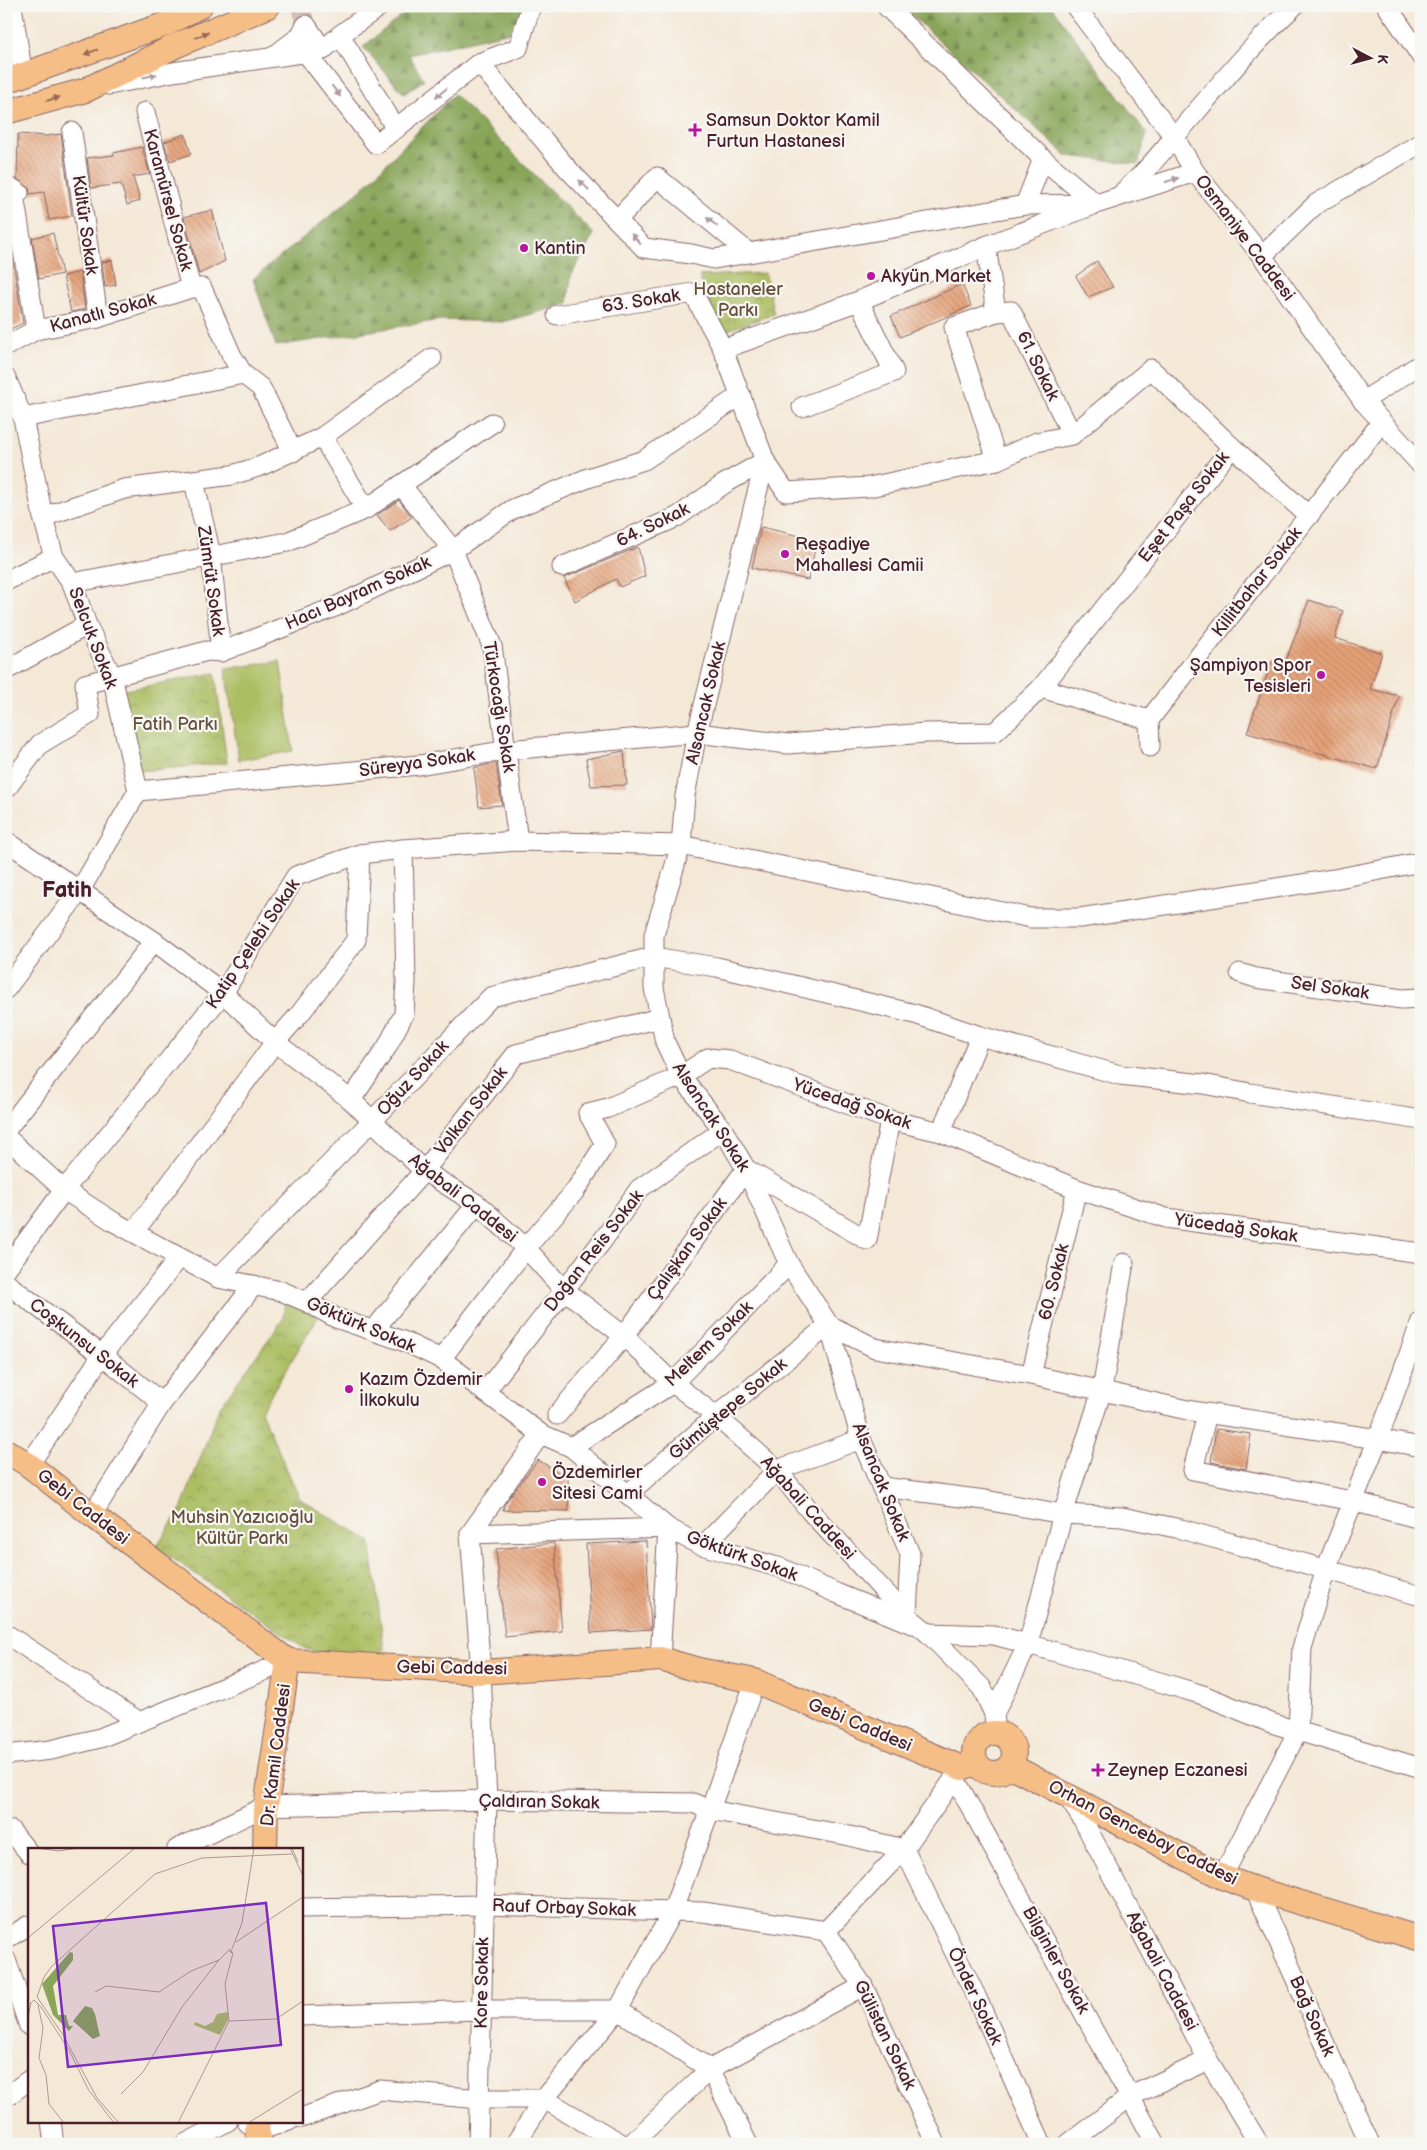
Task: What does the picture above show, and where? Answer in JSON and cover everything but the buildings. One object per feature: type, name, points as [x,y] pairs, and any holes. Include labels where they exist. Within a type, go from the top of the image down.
[{"type":"main road","points":[[15,78],[171,15],[200,6]]},
{"type":"main road","points":[[6,112],[86,90],[175,46],[268,6]]},
{"type":"main road","name":"Gebi Caddesi","points":[[6,1451],[29,1465],[92,1515],[288,1661],[481,1672],[660,1659],[699,1670],[755,1681],[964,1769],[982,1770],[992,1774],[1003,1772],[1011,1766]]},
{"type":"main road","name":"Dr. Kamil Caddesi","points":[[265,1848],[266,1806],[288,1661]]},
{"type":"main road","points":[[964,1769],[982,1736],[995,1723],[1013,1744],[1015,1755],[1011,1766]]},
{"type":"main road","name":"Orhan Gencebay Caddesi","points":[[1011,1766],[1222,1876],[1255,1889],[1421,1939]]},
{"type":"street","points":[[12,6],[15,78]]},
{"type":"street","points":[[86,90],[173,72],[314,52],[380,6]]},
{"type":"street","points":[[272,58],[300,36],[306,25],[314,52],[376,144],[479,63],[518,48],[531,6]]},
{"type":"street","points":[[886,6],[1043,159],[1096,204]]},
{"type":"street","name":"Osmaniye Caddesi","points":[[1075,6],[1174,137],[1195,172],[1262,256],[1363,401],[1421,465]]},
{"type":"street","points":[[1115,198],[1146,173],[1174,137],[1263,34],[1294,6]]},
{"type":"street","points":[[1390,8],[1421,56]]},
{"type":"street","points":[[340,35],[396,128]]},
{"type":"street","points":[[479,63],[567,168],[644,248],[714,259],[1025,205],[1096,204]]},
{"type":"street","name":"Karamürsel Sokak","points":[[145,112],[196,288],[243,374],[261,388],[293,452]]},
{"type":"street","name":"Kültür Sokak","points":[[72,132],[98,318]]},
{"type":"street","points":[[1262,256],[1316,204],[1421,142]]},
{"type":"street","points":[[1025,205],[1043,159]]},
{"type":"street","points":[[765,461],[723,349],[858,301],[986,246],[1096,204],[1195,172]]},
{"type":"street","points":[[618,219],[657,177],[749,253]]},
{"type":"street","points":[[13,191],[36,330]]},
{"type":"street","points":[[986,246],[996,312],[954,327],[997,460]]},
{"type":"street","name":"Kanatlı Sokak","points":[[6,346],[36,330],[98,318],[196,288]]},
{"type":"street","name":"63. Sokak","points":[[557,315],[693,292],[723,349]]},
{"type":"street","points":[[802,407],[894,372],[858,301]]},
{"type":"street","name":"61. Sokak","points":[[996,312],[1011,311],[1072,435]]},
{"type":"street","points":[[43,517],[124,489],[232,475],[261,466],[322,437],[432,358]]},
{"type":"street","points":[[1363,401],[1421,364]]},
{"type":"street","name":"Eşet Paşa Sokak","points":[[697,733],[788,744],[925,733],[996,732],[1041,688],[1232,447],[1151,369],[1072,435],[1037,442],[997,460],[869,487],[786,492],[765,461]]},
{"type":"street","points":[[23,418],[243,374]]},
{"type":"street","name":"Selcuk Sokak","points":[[6,378],[23,418],[43,517],[54,557],[72,583],[87,624],[112,676],[138,791]]},
{"type":"street","name":"Hacı Bayram Sokak","points":[[6,788],[40,744],[90,714],[86,684],[207,651],[220,652],[335,607],[453,550],[513,508],[588,478],[644,460],[740,395]]},
{"type":"street","points":[[72,583],[287,542],[366,509],[492,423]]},
{"type":"street","name":"Killitbahar Sokak","points":[[1149,720],[1381,423]]},
{"type":"street","points":[[322,437],[366,509]]},
{"type":"street","points":[[1232,447],[1309,516]]},
{"type":"street","name":"64. Sokak","points":[[562,567],[677,517],[724,484],[765,461]]},
{"type":"street","name":"Alsancak Sokak","points":[[765,461],[697,733],[685,796],[681,845],[654,935],[654,988],[665,1042],[681,1076],[723,1130],[746,1169],[789,1264],[829,1325],[861,1438],[910,1554],[907,1616]]},
{"type":"street","name":"Zümrüt Sokak","points":[[194,481],[211,555],[220,652]]},
{"type":"street","name":"Türkocağı Sokak","points":[[401,485],[453,550],[492,646],[518,841]]},
{"type":"street","points":[[6,581],[54,557]]},
{"type":"street","points":[[6,670],[87,624]]},
{"type":"street","points":[[1041,688],[1149,720],[1150,747]]},
{"type":"street","name":"Süreyya Sokak","points":[[138,791],[419,765],[507,750],[697,733]]},
{"type":"street","points":[[6,989],[79,892],[138,791]]},
{"type":"street","name":"Ağabali Caddesi","points":[[6,841],[154,941],[223,992],[275,1042],[351,1100],[424,1171],[477,1204],[526,1248],[563,1289],[624,1336],[672,1383],[716,1416],[777,1470],[810,1511],[907,1616]]},
{"type":"street","name":"Katip Çelebi Sokak","points":[[6,1269],[64,1190],[223,992],[296,876],[360,854],[518,841],[681,845],[1031,918],[1080,918],[1334,879],[1421,862]]},
{"type":"street","points":[[351,1100],[387,1047],[404,1014],[406,982],[403,849]]},
{"type":"street","points":[[134,1232],[275,1042],[299,1015],[356,940],[360,854]]},
{"type":"street","points":[[6,1130],[154,941]]},
{"type":"street","points":[[653,957],[717,967],[915,1014],[980,1036],[1120,1075],[1203,1084],[1250,1094],[1421,1120]]},
{"type":"street","name":"Oğuz Sokak","points":[[218,1278],[491,997],[653,957]]},
{"type":"street","name":"Sel Sokak","points":[[1240,973],[1256,978],[1402,998],[1421,998]]},
{"type":"street","name":"Volkan Sokak","points":[[307,1302],[424,1171],[516,1054],[660,1018]]},
{"type":"street","points":[[941,1132],[980,1036]]},
{"type":"street","name":"Yücedağ Sokak","points":[[441,1359],[526,1248],[575,1191],[605,1144],[588,1113],[608,1108],[681,1076],[708,1058],[730,1060],[890,1120],[941,1132],[1077,1189],[1166,1218],[1421,1253]]},
{"type":"street","points":[[746,1169],[867,1240],[890,1120]]},
{"type":"street","name":"Doğan Reis Sokak","points":[[485,1392],[563,1289],[603,1240],[639,1189],[723,1130]]},
{"type":"street","name":"Göktürk Sokak","points":[[6,1137],[64,1190],[179,1258],[218,1278],[281,1291],[307,1302],[336,1318],[403,1341],[441,1359],[541,1434],[571,1447],[668,1528],[704,1546],[781,1568],[926,1631]]},
{"type":"street","name":"Çalışkan Sokak","points":[[557,1415],[624,1336],[746,1169]]},
{"type":"street","name":"60. Sokak","points":[[1031,1375],[1077,1189]]},
{"type":"street","points":[[373,1331],[477,1204]]},
{"type":"street","points":[[29,1465],[102,1354],[179,1258]]},
{"type":"street","points":[[995,1723],[1028,1644],[1062,1514],[1102,1390],[1124,1263]]},
{"type":"street","name":"Meltem Sokak","points":[[571,1447],[672,1383],[789,1264]]},
{"type":"street","name":"Coşkunsu Sokak","points":[[6,1283],[102,1354],[162,1404]]},
{"type":"street","points":[[92,1515],[162,1404],[254,1285]]},
{"type":"street","points":[[1222,1876],[1298,1731],[1302,1648],[1326,1569],[1352,1501],[1415,1352],[1421,1321]]},
{"type":"street","points":[[829,1325],[875,1348],[1031,1375],[1207,1414],[1378,1439],[1421,1448]]},
{"type":"street","name":"Gümüştepe Sokak","points":[[628,1494],[716,1416],[829,1325]]},
{"type":"street","points":[[1207,1414],[1194,1470],[1352,1501],[1421,1519]]},
{"type":"street","points":[[481,1672],[470,1534],[541,1434]]},
{"type":"street","points":[[704,1546],[777,1470],[861,1438]]},
{"type":"street","points":[[882,1487],[985,1500],[1062,1514],[1122,1517],[1181,1529],[1421,1596]]},
{"type":"street","points":[[470,1534],[668,1528],[660,1659]]},
{"type":"street","points":[[907,1616],[926,1631],[982,1688],[995,1723]]},
{"type":"street","points":[[926,1631],[994,1636],[1028,1644],[1171,1685],[1298,1731],[1421,1768]]},
{"type":"street","points":[[6,1634],[138,1721]]},
{"type":"street","points":[[6,1755],[51,1750],[100,1738],[288,1661]]},
{"type":"street","name":"Kore Sokak","points":[[478,2144],[480,2010],[487,1800],[481,1672]]},
{"type":"street","points":[[515,2144],[544,2099],[618,2010],[672,1912],[755,1681]]},
{"type":"street","points":[[826,1931],[904,1849],[964,1769]]},
{"type":"street","name":"Bilginler Sokak","points":[[964,1769],[1156,2144]]},
{"type":"street","name":"Ağabali Caddesi","points":[[1067,1796],[1082,1820],[1208,2060],[1259,2144]]},
{"type":"street","name":"Çaldıran Sokak","points":[[179,1848],[266,1806],[487,1800],[693,1804],[710,1810],[845,1835],[904,1849]]},
{"type":"street","points":[[8,1829],[28,1852]]},
{"type":"street","name":"Önder Sokak","points":[[904,1849],[976,1996],[1042,2144]]},
{"type":"street","name":"Bağ Sokak","points":[[1255,1889],[1370,2144]]},
{"type":"street","name":"Rauf Orbay Sokak","points":[[302,1908],[484,1905],[703,1912],[826,1931]]},
{"type":"street","points":[[6,1939],[28,1926]]},
{"type":"street","name":"Gülistan Sokak","points":[[826,1931],[863,1986],[936,2144]]},
{"type":"street","points":[[6,1960],[28,2023]]},
{"type":"street","points":[[631,2144],[710,2069],[863,1986]]},
{"type":"street","points":[[302,2016],[480,2010],[618,2010],[710,2069],[748,2144]]},
{"type":"street","points":[[1068,2144],[1131,2096],[1208,2060]]},
{"type":"street","points":[[6,2097],[28,2081]]},
{"type":"street","points":[[302,2118],[380,2090],[480,2099],[544,2099],[622,2144]]},
{"type":"street","points":[[50,2122],[54,2144]]},
{"type":"street","points":[[185,2144],[226,2122]]},
{"type":"street","points":[[256,2129],[285,2122]]},
{"type":"green space","points":[[413,6],[527,6],[524,29],[409,55],[424,80],[404,94],[363,47]]},
{"type":"green space","points":[[901,6],[1051,6],[1147,134],[1138,164],[1067,156]]},
{"type":"green space","points":[[454,94],[594,234],[571,276],[568,304],[502,322],[441,320],[276,346],[253,279],[360,191]]},
{"type":"green space","name":"Hastaneler Parkı","points":[[765,273],[774,314],[722,332],[699,276]]},
{"type":"green space","points":[[280,661],[293,751],[239,760],[225,669]]},
{"type":"green space","name":"Fatih Parkı","points":[[215,673],[227,763],[139,771],[120,691]]},
{"type":"green space","name":"Muhsin Yazıcıoğlu Kültür Parkı","points":[[285,1300],[318,1317],[261,1411],[300,1499],[370,1541],[385,1656],[342,1658],[305,1649],[156,1547],[182,1507],[219,1408],[283,1319]]},
{"type":"tunnel","points":[[300,6],[306,25]]},
{"type":"place","name":"Samsun Doktor Kamil Furtun Hastanesi","points":[[695,130]]},
{"type":"place","name":"Kantin","points":[[524,248]]},
{"type":"place","name":"Akyün Market","points":[[871,276]]},
{"type":"place","name":"Reşadiye Mahallesi Camii","points":[[785,554]]},
{"type":"place","name":"Şampiyon Spor Tesisleri","points":[[1321,675]]},
{"type":"place","name":"Kazım Özdemir İlkokulu","points":[[349,1389]]},
{"type":"place","name":"Özdemirler Sitesi Cami","points":[[542,1482]]},
{"type":"place","name":"Zeynep Eczanesi","points":[[1098,1770]]},
{"type":"district","name":"Fatih","points":[[67,890]]}]
